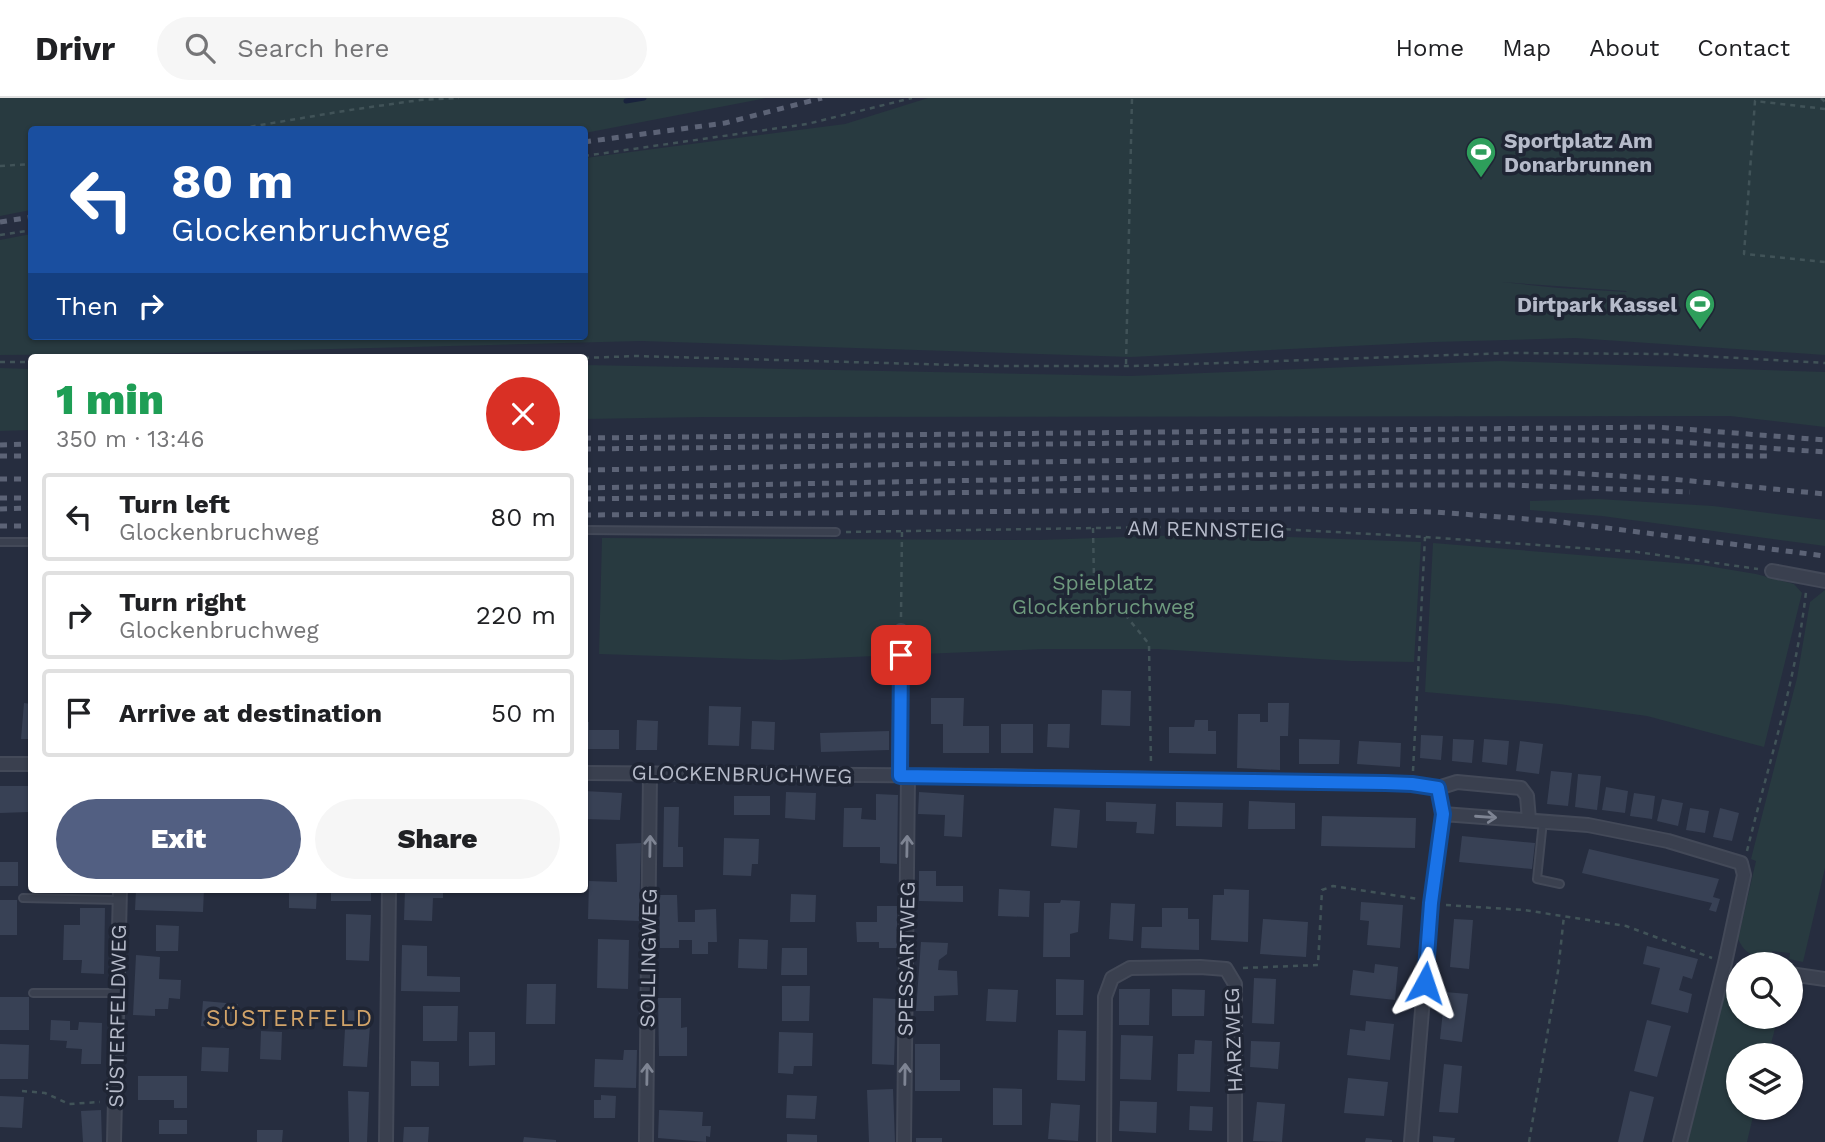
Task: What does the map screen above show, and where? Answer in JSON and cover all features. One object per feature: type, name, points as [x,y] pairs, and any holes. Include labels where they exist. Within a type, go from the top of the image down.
[{"type":"street","points":[[1772,571],[1825,581]]},
{"type":"street","points":[[901,631],[904,776]]},
{"type":"street","points":[[0,764],[28,764]]},
{"type":"street","name":"GLOCKENBRUCHWEG","points":[[588,773],[1151,779],[1412,784],[1438,788],[1457,782],[1521,788],[1527,796],[1536,821]]},
{"type":"street","name":"SOLLINGWEG","points":[[646,1142],[650,773]]},
{"type":"street","name":"SPESSARTWEG","points":[[904,776],[904,1142]]},
{"type":"street","points":[[1411,1142],[1431,903],[1443,814],[1438,788]]},
{"type":"street","points":[[1443,814],[1588,825],[1668,841],[1741,863],[1744,875],[1733,952]]},
{"type":"street","points":[[386,1142],[389,893]]},
{"type":"street","name":"SÜSTERFELDWEG","points":[[114,1142],[120,894]]},
{"type":"street","name":"HARZWEG","points":[[1104,1142],[1105,997],[1112,978],[1130,968],[1200,967],[1226,969],[1235,984],[1235,1142]]},
{"type":"street","points":[[1803,976],[1825,979]]},
{"type":"street","points":[[1679,1142],[1726,982]]},
{"type":"lane","points":[[588,530],[836,532]]},
{"type":"lane","points":[[0,542],[28,542]]},
{"type":"lane","points":[[1536,821],[1537,879],[1560,884]]},
{"type":"lane","points":[[23,898],[120,894]]},
{"type":"lane","points":[[33,993],[117,993]]},
{"type":"path","points":[[255,126],[420,100],[459,98]]},
{"type":"path","points":[[588,155],[807,124],[912,98]]},
{"type":"path","points":[[1126,365],[1132,98]]},
{"type":"path","points":[[1821,98],[1825,102]]},
{"type":"path","points":[[1825,109],[1755,102],[1744,254],[1825,262]]},
{"type":"path","points":[[0,166],[28,164]]},
{"type":"path","points":[[0,235],[28,231]]},
{"type":"path","points":[[588,358],[635,356],[992,366],[1126,365],[1510,353],[1667,354],[1825,363]]},
{"type":"path","points":[[0,362],[28,362]]},
{"type":"path","name":"AM RENNSTEIG","points":[[836,532],[1225,526],[1637,552],[1772,571]]},
{"type":"path","points":[[1093,528],[1094,580],[1098,592],[1123,612],[1149,644],[1151,779]]},
{"type":"path","points":[[901,631],[902,530]]},
{"type":"path","points":[[1412,784],[1425,537]]},
{"type":"path","points":[[1741,863],[1747,852],[1793,678],[1808,579]]},
{"type":"path","points":[[1226,969],[1318,965],[1322,890],[1333,886],[1406,896],[1431,903],[1564,916],[1626,926],[1726,963]]},
{"type":"path","points":[[1530,1142],[1558,971],[1564,916]]},
{"type":"path","points":[[22,1091],[45,1093],[69,1104],[115,1101]]},
{"type":"green space","points":[[0,98],[766,98],[588,132],[588,126],[28,126],[28,211],[0,216]]},
{"type":"green space","points":[[928,98],[1825,98],[1825,355],[1575,338],[1131,357],[641,341],[0,355],[0,240],[28,235],[28,340],[588,340],[588,158],[845,124]],"holes":[[[1501,282],[1626,291],[1559,288]]]},
{"type":"green space","points":[[1500,361],[1825,372],[1825,427],[1730,416],[588,419],[588,365],[1130,376]]},
{"type":"green space","points":[[0,368],[28,369],[28,430],[0,431]]},
{"type":"green space","points":[[1598,499],[1713,506],[1825,520],[1825,546],[1602,516],[1530,510],[1530,501]]},
{"type":"green space","name":"Spielplatz Glockenbruchweg","points":[[1214,534],[1421,542],[1414,662],[1351,661],[1157,649],[1044,649],[781,660],[599,654],[602,538],[1039,540]]},
{"type":"green space","points":[[1433,543],[1702,565],[1756,574],[1794,584],[1802,593],[1764,747],[1647,716],[1559,704],[1425,692]]},
{"type":"green space","points":[[1825,590],[1825,868],[1803,962],[1803,952],[1747,952],[1738,939],[1756,861],[1751,859],[1797,678],[1810,602]]},
{"type":"green space","points":[[1726,991],[1726,1029],[1775,1029],[1771,1043],[1726,1043],[1726,1120],[1752,1120],[1747,1142],[1685,1142],[1720,999]]},
{"type":"building","points":[[1102,690],[1131,691],[1130,726],[1101,725]]},
{"type":"building","points":[[931,698],[964,698],[963,726],[989,726],[989,753],[943,753],[943,724],[931,724]]},
{"type":"building","points":[[24,703],[28,704],[28,739],[21,739]]},
{"type":"building","points":[[1268,703],[1289,703],[1288,736],[1280,736],[1280,770],[1237,768],[1238,714],[1260,714],[1260,722],[1268,722]]},
{"type":"building","points":[[709,706],[741,707],[739,746],[708,745]]},
{"type":"building","points":[[637,720],[658,721],[657,750],[636,750]]},
{"type":"building","points":[[1195,720],[1208,720],[1208,731],[1216,731],[1216,754],[1169,753],[1169,727],[1194,727]]},
{"type":"building","points":[[752,721],[775,722],[774,750],[751,749]]},
{"type":"building","points":[[588,722],[589,730],[619,730],[619,749],[588,749]]},
{"type":"building","points":[[1001,724],[1033,724],[1033,753],[1001,753]]},
{"type":"building","points":[[1048,724],[1070,724],[1069,748],[1047,747]]},
{"type":"building","points":[[889,731],[889,750],[821,752],[820,733]]},
{"type":"building","points":[[1421,735],[1443,736],[1441,760],[1420,758]]},
{"type":"building","points":[[1299,739],[1340,740],[1339,764],[1299,764]]},
{"type":"building","points":[[1453,739],[1474,740],[1472,763],[1452,761]]},
{"type":"building","points":[[1484,739],[1509,741],[1507,765],[1482,762]]},
{"type":"building","points":[[1359,741],[1401,743],[1400,767],[1357,764]]},
{"type":"building","points":[[1520,741],[1543,744],[1539,774],[1516,771]]},
{"type":"building","points":[[1551,771],[1572,773],[1568,806],[1547,804]]},
{"type":"building","points":[[1578,774],[1601,776],[1597,810],[1575,807]]},
{"type":"building","points":[[0,786],[28,786],[28,812],[0,813]]},
{"type":"building","points":[[1606,787],[1628,791],[1625,813],[1602,810]]},
{"type":"building","points":[[588,791],[622,793],[620,820],[588,819]]},
{"type":"building","points":[[786,792],[816,793],[815,820],[785,818]]},
{"type":"building","points":[[919,792],[964,795],[962,837],[944,836],[945,815],[918,814]]},
{"type":"building","points":[[1634,793],[1655,796],[1652,819],[1630,816]]},
{"type":"building","points":[[876,794],[898,795],[897,864],[880,863],[880,847],[843,847],[844,808],[862,808],[861,819],[876,820]]},
{"type":"building","points":[[734,796],[770,796],[770,815],[734,815]]},
{"type":"building","points":[[1662,799],[1683,803],[1678,826],[1657,821]]},
{"type":"building","points":[[1249,801],[1295,803],[1295,829],[1248,829]]},
{"type":"building","points":[[1106,802],[1156,804],[1154,834],[1136,833],[1137,822],[1106,821]]},
{"type":"building","points":[[1176,802],[1223,803],[1222,827],[1176,826]]},
{"type":"building","points":[[664,807],[679,807],[678,847],[683,847],[683,867],[663,867]]},
{"type":"building","points":[[1054,808],[1080,810],[1077,848],[1051,846]]},
{"type":"building","points":[[1690,808],[1709,811],[1705,833],[1686,830]]},
{"type":"building","points":[[1720,808],[1739,813],[1732,841],[1713,837]]},
{"type":"building","points":[[1322,816],[1416,818],[1415,848],[1321,846]]},
{"type":"building","points":[[1462,836],[1535,843],[1532,869],[1459,862]]},
{"type":"building","points":[[724,838],[759,839],[758,864],[752,864],[751,876],[723,875]]},
{"type":"building","points":[[641,843],[639,921],[588,919],[589,881],[617,882],[616,844]]},
{"type":"building","points":[[1589,849],[1719,879],[1713,897],[1720,899],[1716,912],[1709,910],[1712,903],[1582,873]]},
{"type":"building","points":[[0,862],[18,862],[18,886],[0,886]]},
{"type":"building","points":[[919,871],[936,871],[936,886],[963,886],[963,902],[919,901]]},
{"type":"building","points":[[999,889],[1030,891],[1029,917],[998,916]]},
{"type":"building","points":[[1224,889],[1249,890],[1248,942],[1211,940],[1213,895],[1224,895]]},
{"type":"building","points":[[136,893],[204,893],[203,912],[135,910]]},
{"type":"building","points":[[289,893],[317,893],[316,909],[289,908]]},
{"type":"building","points":[[331,893],[371,893],[371,901],[331,901]]},
{"type":"building","points":[[405,893],[443,893],[443,898],[433,898],[432,921],[404,920]]},
{"type":"building","points":[[791,894],[816,895],[815,922],[790,922]]},
{"type":"building","points":[[659,895],[677,895],[678,922],[695,922],[695,910],[716,909],[717,942],[708,942],[708,954],[692,954],[692,940],[679,940],[679,948],[660,948]]},
{"type":"building","points":[[0,900],[17,900],[17,935],[0,935]]},
{"type":"building","points":[[1061,900],[1080,901],[1078,932],[1070,934],[1070,957],[1043,957],[1044,903],[1060,903]]},
{"type":"building","points":[[1361,902],[1403,905],[1400,948],[1367,945],[1369,921],[1360,920]]},
{"type":"building","points":[[1111,903],[1135,904],[1133,941],[1109,939]]},
{"type":"building","points":[[877,906],[897,906],[897,948],[879,948],[879,942],[857,942],[856,922],[877,922]]},
{"type":"building","points":[[80,908],[105,908],[104,974],[81,973],[82,960],[63,960],[64,925],[80,925]]},
{"type":"building","points":[[1162,908],[1188,908],[1188,919],[1199,919],[1199,950],[1141,948],[1142,927],[1162,927]]},
{"type":"building","points":[[346,914],[371,915],[369,961],[346,960]]},
{"type":"building","points":[[1263,919],[1308,922],[1306,957],[1260,954]]},
{"type":"building","points":[[1454,919],[1473,920],[1469,969],[1450,967]]},
{"type":"building","points":[[156,925],[179,926],[178,951],[156,951]]},
{"type":"building","points":[[598,939],[629,940],[628,989],[597,988]]},
{"type":"building","points":[[739,939],[768,940],[767,969],[738,968]]},
{"type":"building","points":[[921,942],[948,943],[947,954],[939,960],[938,970],[957,971],[958,995],[934,996],[934,1011],[916,1011]]},
{"type":"building","points":[[402,945],[427,946],[427,976],[460,977],[460,992],[401,991]]},
{"type":"building","points":[[1647,946],[1698,959],[1692,979],[1683,976],[1679,990],[1692,994],[1688,1013],[1651,1004],[1660,968],[1643,964]]},
{"type":"building","points":[[782,948],[807,948],[807,975],[781,975]]},
{"type":"building","points":[[136,955],[160,957],[159,979],[181,980],[180,999],[169,998],[168,1009],[155,1009],[155,1016],[133,1015]]},
{"type":"building","points":[[1375,964],[1398,967],[1395,1000],[1350,995],[1353,970],[1374,973]]},
{"type":"building","points":[[1254,978],[1276,979],[1274,1024],[1252,1023]]},
{"type":"building","points":[[1056,979],[1084,980],[1083,1015],[1056,1015]]},
{"type":"building","points":[[527,984],[556,984],[555,1024],[526,1024]]},
{"type":"building","points":[[782,986],[810,986],[809,1021],[782,1021]]},
{"type":"building","points":[[988,989],[1018,990],[1016,1022],[986,1021]]},
{"type":"building","points":[[1119,989],[1150,989],[1149,1025],[1119,1025]]},
{"type":"building","points":[[1172,989],[1205,990],[1204,1016],[1172,1016]]},
{"type":"building","points":[[1445,992],[1468,994],[1462,1042],[1440,1039]]},
{"type":"building","points":[[0,997],[29,997],[29,1030],[0,1030]]},
{"type":"building","points":[[658,998],[681,998],[681,1028],[687,1027],[687,1056],[659,1056]]},
{"type":"building","points":[[873,998],[896,999],[894,1065],[872,1064]]},
{"type":"building","points":[[203,1001],[238,1004],[236,1029],[201,1026]]},
{"type":"building","points":[[423,1006],[458,1006],[457,1041],[423,1041]]},
{"type":"building","points":[[346,1010],[371,1011],[367,1067],[343,1066]]},
{"type":"building","points":[[51,1020],[70,1021],[70,1030],[78,1030],[79,1022],[102,1023],[101,1064],[81,1064],[82,1049],[66,1048],[67,1041],[50,1040]]},
{"type":"building","points":[[1647,1020],[1671,1026],[1657,1077],[1634,1071]]},
{"type":"building","points":[[1366,1021],[1394,1024],[1390,1060],[1347,1055],[1350,1029],[1365,1031]]},
{"type":"building","points":[[1058,1030],[1086,1031],[1085,1081],[1057,1080]]},
{"type":"building","points":[[261,1031],[282,1032],[281,1060],[260,1059]]},
{"type":"building","points":[[469,1032],[495,1032],[495,1065],[469,1066]]},
{"type":"building","points":[[779,1032],[813,1033],[812,1066],[794,1066],[793,1074],[778,1073]]},
{"type":"building","points":[[1121,1035],[1153,1036],[1151,1080],[1120,1079]]},
{"type":"building","points":[[1195,1040],[1212,1041],[1210,1092],[1177,1091],[1178,1054],[1194,1054]]},
{"type":"building","points":[[1251,1041],[1280,1042],[1278,1069],[1250,1067]]},
{"type":"building","points":[[0,1044],[29,1045],[28,1079],[0,1079]]},
{"type":"building","points":[[915,1044],[940,1044],[940,1080],[960,1080],[960,1091],[915,1091]]},
{"type":"building","points":[[202,1047],[229,1048],[228,1072],[201,1071]]},
{"type":"building","points":[[624,1050],[637,1050],[636,1088],[594,1087],[595,1059],[623,1060]]},
{"type":"building","points":[[411,1061],[439,1062],[439,1086],[411,1086]]},
{"type":"building","points":[[1444,1064],[1462,1066],[1458,1113],[1439,1112]]},
{"type":"building","points":[[138,1076],[187,1076],[187,1108],[174,1108],[174,1100],[138,1100]]},
{"type":"building","points":[[1348,1078],[1388,1082],[1384,1116],[1344,1113]]},
{"type":"building","points":[[993,1088],[1022,1089],[1022,1125],[993,1125]]},
{"type":"building","points":[[893,1089],[895,1142],[869,1142],[867,1090]]},
{"type":"building","points":[[348,1091],[369,1092],[367,1142],[349,1142]]},
{"type":"building","points":[[1630,1091],[1654,1097],[1643,1142],[1618,1142]]},
{"type":"building","points":[[601,1095],[616,1096],[615,1118],[594,1118],[594,1100],[601,1100]]},
{"type":"building","points":[[787,1095],[817,1096],[815,1119],[786,1118]]},
{"type":"building","points":[[0,1096],[24,1097],[22,1128],[0,1127]]},
{"type":"building","points":[[1120,1101],[1157,1102],[1156,1133],[1119,1131]]},
{"type":"building","points":[[1257,1102],[1285,1104],[1282,1142],[1253,1141]]},
{"type":"building","points":[[1051,1103],[1080,1105],[1078,1141],[1048,1139]]},
{"type":"building","points":[[1190,1106],[1213,1107],[1212,1131],[1189,1130]]},
{"type":"building","points":[[101,1110],[102,1142],[83,1142],[81,1111]]},
{"type":"building","points":[[659,1110],[703,1112],[702,1126],[711,1126],[710,1137],[706,1136],[706,1142],[658,1138]]},
{"type":"building","points":[[159,1120],[187,1120],[187,1134],[159,1134]]},
{"type":"building","points":[[404,1127],[429,1127],[428,1142],[403,1142]]},
{"type":"building","points":[[257,1130],[283,1130],[282,1142],[257,1142]]},
{"type":"building","points":[[787,1134],[817,1135],[817,1142],[787,1142]]},
{"type":"building","points":[[1433,1136],[1455,1138],[1454,1142],[1433,1142]]},
{"type":"building","points":[[524,1137],[556,1140],[556,1142],[523,1142]]},
{"type":"building","points":[[916,1138],[942,1138],[942,1142],[916,1142]]},
{"type":"building","points":[[1366,1138],[1392,1140],[1392,1142],[1365,1142]]},
{"type":"waterway","points":[[626,101],[644,98]]},
{"type":"railway","points":[[588,141],[725,123],[822,98]]},
{"type":"railway","points":[[0,222],[28,218]]},
{"type":"railway","points":[[588,438],[1657,427],[1825,440]]},
{"type":"railway","points":[[588,449],[1511,439],[1664,441],[1825,452]]},
{"type":"railway","points":[[0,445],[28,444]]},
{"type":"railway","points":[[0,456],[28,456]]},
{"type":"railway","points":[[588,470],[1325,458],[1769,456]]},
{"type":"railway","points":[[588,488],[1400,472],[1552,472],[1671,479],[1825,494]]},
{"type":"railway","points":[[0,479],[28,479]]},
{"type":"railway","points":[[588,499],[1398,485],[1510,485],[1690,492]]},
{"type":"railway","points":[[0,498],[28,498]]},
{"type":"railway","points":[[0,509],[28,508]]},
{"type":"railway","points":[[588,515],[1301,509],[1435,512],[1553,521],[1825,556]]},
{"type":"railway","points":[[0,526],[28,526]]},
{"type":"place","name":"Sportplatz Am Donarbrunnen","points":[[1481,179]]},
{"type":"place","name":"Dirtpark Kassel","points":[[1700,331]]},
{"type":"district","name":"SÜSTERFELD","points":[[290,1018]]},
{"type":"route","points":[[901,655],[900,776],[1385,783],[1438,788],[1443,814],[1431,903],[1425,983]]}]
